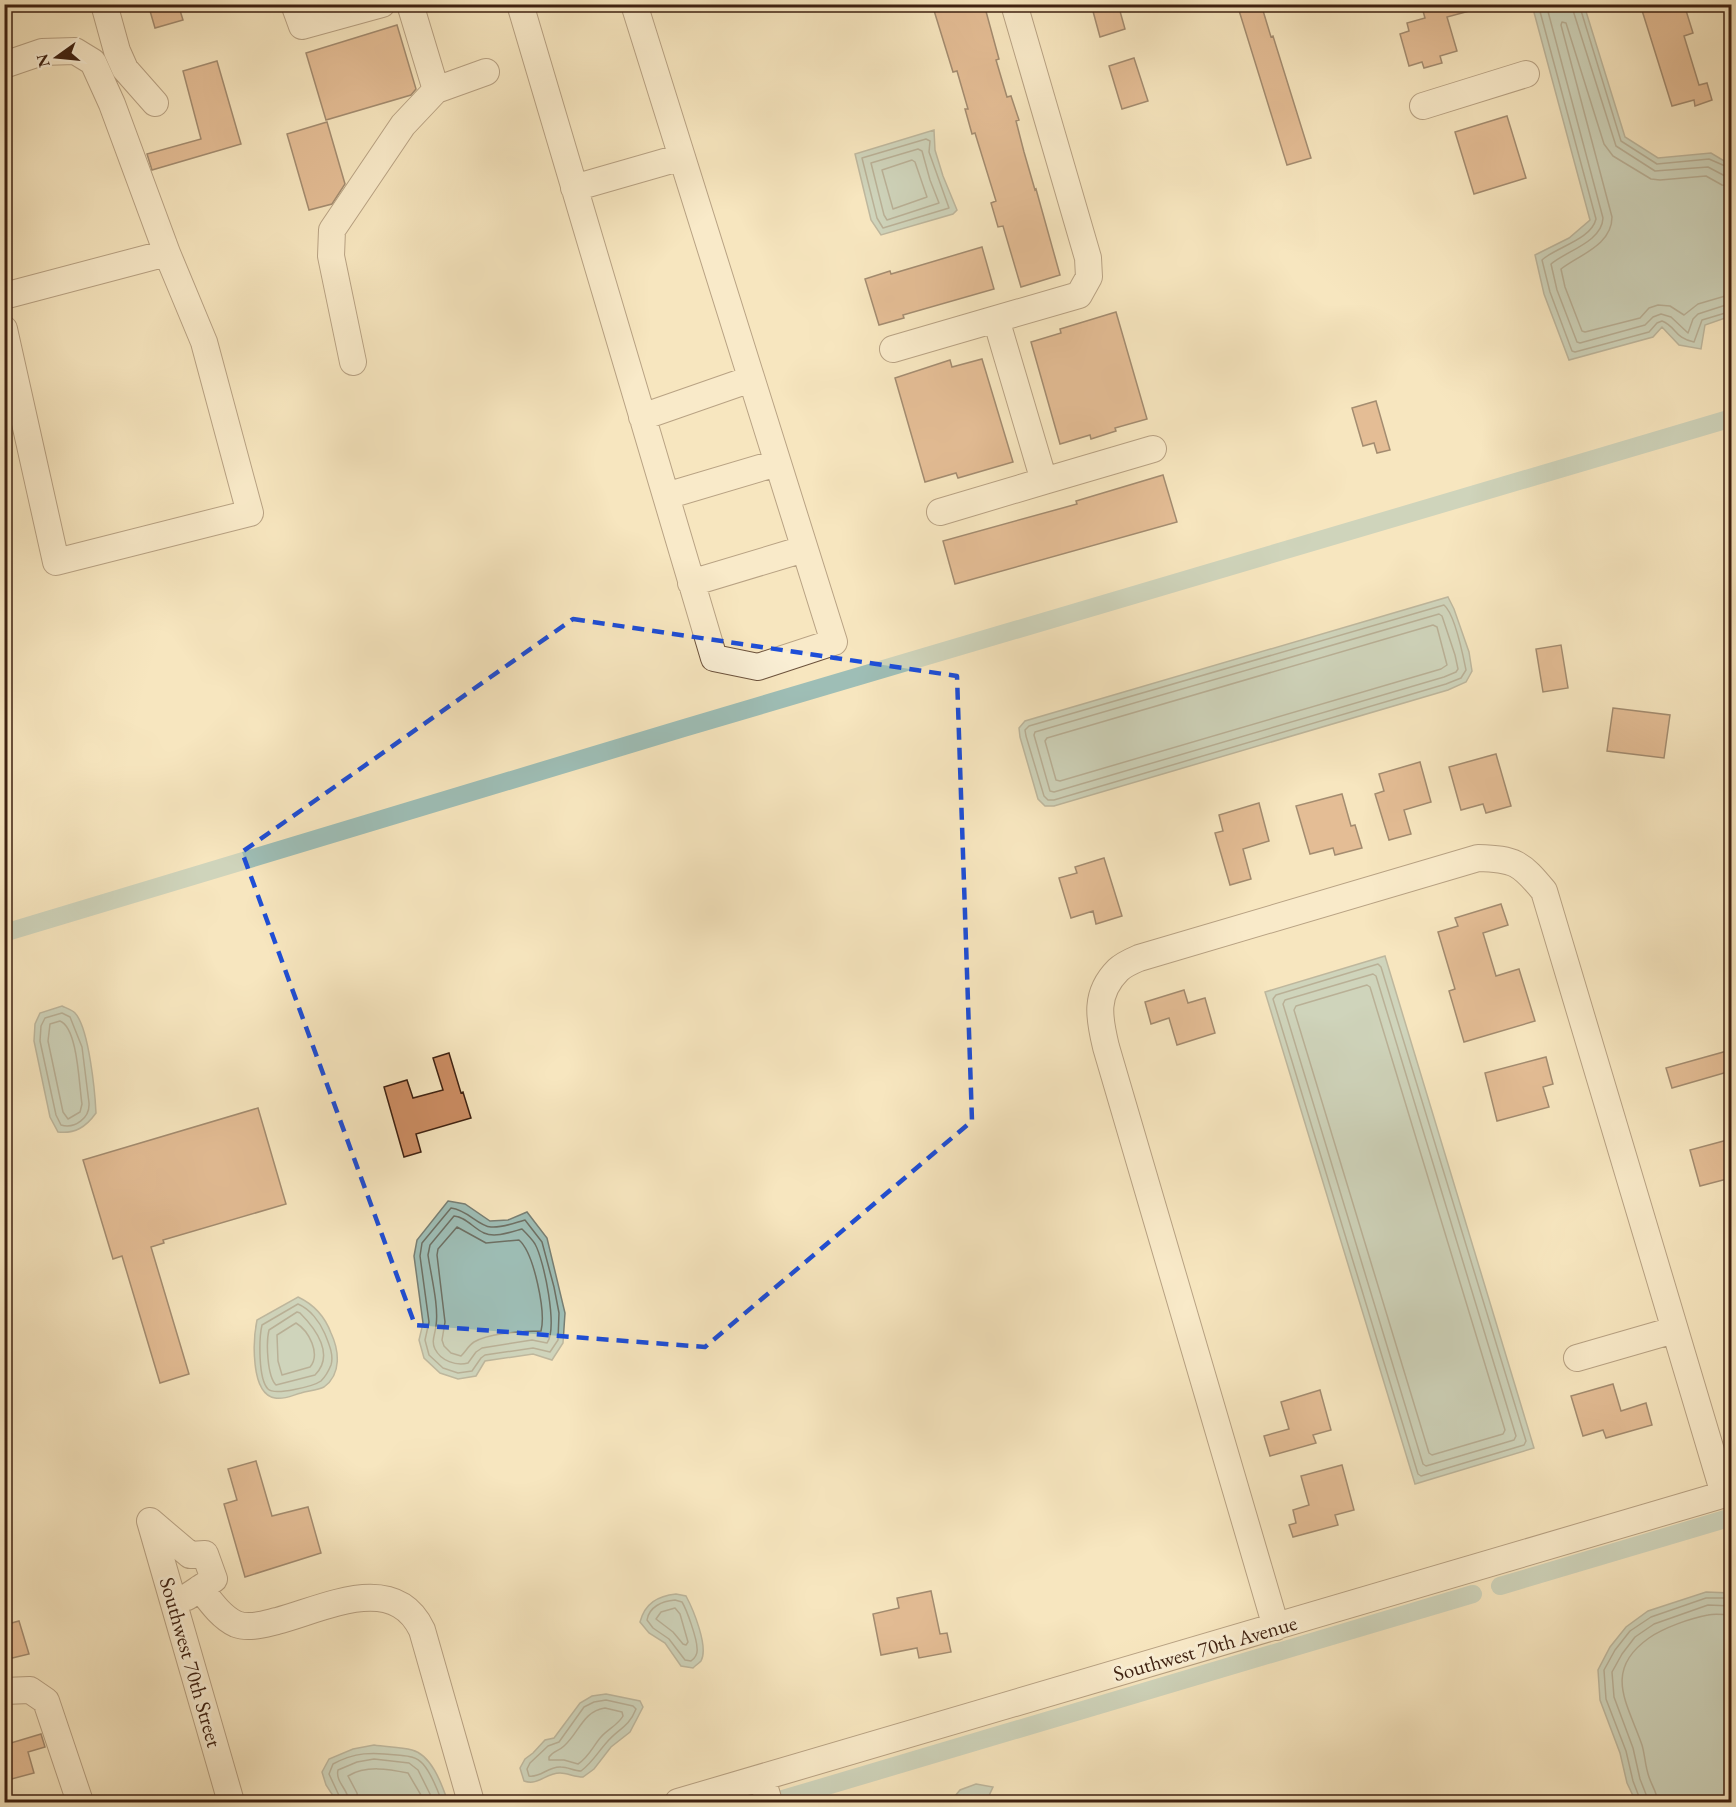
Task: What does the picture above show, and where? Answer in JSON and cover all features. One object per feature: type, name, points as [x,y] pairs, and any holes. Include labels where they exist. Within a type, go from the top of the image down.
[{"type":"street","points":[[104,4],[117,51],[125,69],[155,103]]},
{"type":"street","points":[[294,4],[302,26],[350,8],[382,4]]},
{"type":"street","points":[[410,4],[436,90]]},
{"type":"street","points":[[520,4],[714,658],[758,667],[834,642],[634,4]]},
{"type":"street","points":[[893,349],[1079,295],[1089,277],[1088,258],[1014,4]]},
{"type":"street","points":[[4,65],[42,52],[75,51],[93,62],[112,104],[167,253],[204,342],[250,513],[56,562],[4,329]]},
{"type":"street","points":[[353,362],[331,256],[332,230],[403,125],[436,90],[486,72]]},
{"type":"street","points":[[1423,106],[1526,74]]},
{"type":"street","points":[[574,188],[682,158]]},
{"type":"street","points":[[4,296],[167,253]]},
{"type":"street","points":[[996,319],[1044,481]]},
{"type":"street","points":[[642,417],[751,379]]},
{"type":"street","points":[[940,512],[1153,449]]},
{"type":"street","points":[[666,496],[777,463]]},
{"type":"street","points":[[692,583],[804,549]]},
{"type":"street","points":[[1276,1627],[1099,1017],[1102,993],[1118,970],[1138,958],[1478,858],[1506,858],[1527,870],[1544,891],[1674,1330],[1727,1493]]},
{"type":"street","points":[[1577,1358],[1674,1330]]},
{"type":"street","name":"Southwest 70th Avenue","points":[[678,1803],[1727,1493]]},
{"type":"street","name":"Southwest 70th Street","points":[[200,1588],[214,1579],[206,1554],[190,1555],[150,1521],[231,1803]]},
{"type":"street","points":[[175,1606],[200,1588],[218,1611],[235,1623],[248,1626],[266,1624],[346,1600],[368,1597],[386,1598],[409,1612],[422,1630],[471,1803]]},
{"type":"street","points":[[4,1691],[30,1690],[46,1701],[80,1803]]},
{"type":"street","points":[[762,1778],[769,1803]]},
{"type":"highlighted area","points":[[573,619],[957,676],[972,1121],[705,1347],[415,1325],[242,852]]},
{"type":"water","points":[[1532,5],[1584,5],[1625,137],[1658,158],[1711,153],[1731,165],[1731,316],[1705,325],[1701,349],[1679,345],[1662,327],[1653,337],[1569,360],[1544,294],[1535,255],[1569,238],[1590,220]]},
{"type":"water","points":[[934,130],[935,150],[957,210],[953,214],[881,235],[871,220],[855,154]]},
{"type":"water","points":[[1448,597],[1469,652],[1472,671],[1466,682],[1448,690],[1054,806],[1045,806],[1038,799],[1020,737],[1019,728],[1025,721]]},
{"type":"water","points":[[1385,956],[1534,1448],[1415,1484],[1265,992]]},
{"type":"water","points":[[62,1006],[75,1013],[84,1032],[88,1046],[96,1113],[80,1128],[70,1132],[58,1132],[50,1117],[34,1041],[35,1024],[40,1013]]},
{"type":"water","points":[[448,1201],[465,1204],[490,1221],[508,1220],[527,1212],[547,1238],[565,1313],[563,1343],[552,1360],[533,1354],[485,1361],[476,1376],[458,1379],[440,1373],[424,1358],[419,1340],[423,1323],[414,1256],[417,1240]]},
{"type":"water","points":[[298,1297],[322,1316],[328,1327],[336,1347],[336,1369],[330,1382],[324,1387],[285,1398],[275,1398],[261,1387],[257,1377],[254,1352],[257,1320]]},
{"type":"water","points":[[1706,1592],[1731,1593],[1731,1802],[1636,1802],[1627,1783],[1620,1753],[1600,1700],[1598,1670],[1610,1647],[1626,1627],[1648,1611]]},
{"type":"water","points":[[676,1594],[686,1596],[702,1638],[703,1655],[701,1661],[693,1668],[681,1666],[665,1643],[649,1633],[640,1622],[649,1605],[663,1597]]},
{"type":"water","points":[[606,1694],[640,1701],[643,1707],[630,1732],[611,1747],[594,1769],[583,1777],[560,1773],[534,1782],[524,1781],[520,1768],[525,1759],[545,1740],[554,1738],[580,1703],[592,1696]]},
{"type":"water","points":[[374,1745],[407,1749],[419,1753],[431,1764],[448,1802],[337,1802],[326,1785],[322,1772],[329,1759],[353,1749]]},
{"type":"water","points":[[976,1784],[993,1787],[986,1802],[947,1802],[951,1801],[960,1790]]},
{"type":"building","points":[[148,4],[178,4],[183,20],[155,28]]},
{"type":"building","points":[[932,4],[984,4],[999,59],[996,60],[1007,97],[1011,96],[1019,120],[1016,121],[1024,152],[1060,275],[1021,287],[1003,226],[998,227],[991,203],[996,201],[975,133],[972,134],[965,109],[968,109],[957,71],[953,72]]},
{"type":"building","points":[[1091,4],[1118,4],[1125,29],[1100,37]]},
{"type":"building","points":[[1237,4],[1261,4],[1311,158],[1287,165]]},
{"type":"building","points":[[1421,4],[1476,4],[1477,9],[1447,17],[1457,51],[1440,56],[1442,63],[1424,68],[1422,62],[1409,66],[1400,34],[1409,31],[1407,23],[1425,18]]},
{"type":"building","points":[[1640,4],[1684,4],[1693,33],[1684,36],[1699,85],[1707,83],[1712,100],[1695,106],[1694,100],[1672,106]]},
{"type":"building","points":[[397,25],[416,89],[411,95],[326,120],[306,53]]},
{"type":"building","points":[[1134,58],[1148,101],[1122,109],[1109,66]]},
{"type":"building","points":[[217,61],[241,144],[152,170],[147,154],[201,139],[183,71]]},
{"type":"building","points":[[1507,116],[1526,178],[1474,194],[1455,132]]},
{"type":"building","points":[[327,122],[345,184],[332,204],[309,210],[287,134]]},
{"type":"building","points":[[982,247],[994,289],[903,315],[904,318],[879,325],[865,279],[890,271],[891,274]]},
{"type":"building","points":[[1116,312],[1147,419],[1115,428],[1116,431],[1091,439],[1090,435],[1060,444],[1031,342],[1061,333],[1060,329]]},
{"type":"building","points":[[982,359],[1013,462],[958,478],[956,473],[925,482],[895,378],[950,360],[952,367]]},
{"type":"building","points":[[1376,401],[1390,450],[1377,453],[1374,443],[1363,446],[1352,408]]},
{"type":"building","points":[[1163,475],[1177,522],[955,584],[943,541],[1077,504],[1076,501]]},
{"type":"building","points":[[1561,645],[1568,688],[1543,692],[1536,649]]},
{"type":"building","points":[[1613,708],[1670,715],[1664,758],[1607,751]]},
{"type":"building","points":[[1496,754],[1511,806],[1486,813],[1483,804],[1461,810],[1449,767]]},
{"type":"building","points":[[1420,762],[1431,802],[1404,810],[1411,834],[1389,840],[1375,794],[1384,791],[1379,774]]},
{"type":"building","points":[[1342,794],[1351,826],[1355,825],[1362,848],[1335,855],[1333,848],[1310,854],[1296,806]]},
{"type":"building","points":[[1259,803],[1269,841],[1243,849],[1251,879],[1230,885],[1215,833],[1223,831],[1219,815]]},
{"type":"building","points":[[1104,858],[1122,916],[1096,924],[1093,911],[1071,918],[1059,878],[1077,873],[1075,867]]},
{"type":"building","points":[[1501,904],[1508,925],[1483,933],[1496,976],[1519,969],[1535,1021],[1464,1042],[1449,991],[1455,989],[1438,932],[1458,926],[1455,918]]},
{"type":"building","points":[[1184,990],[1188,1003],[1205,998],[1215,1033],[1177,1045],[1169,1018],[1151,1024],[1145,1002]]},
{"type":"building","points":[[1727,1051],[1731,1071],[1672,1088],[1666,1068]]},
{"type":"building","points":[[449,1053],[471,1118],[416,1134],[421,1152],[404,1157],[384,1087],[407,1080],[413,1098],[443,1090],[433,1058]]},
{"type":"building","points":[[1546,1057],[1553,1084],[1543,1087],[1549,1107],[1497,1121],[1485,1073]]},
{"type":"building","points":[[258,1108],[286,1204],[163,1240],[164,1243],[151,1247],[189,1374],[160,1383],[122,1256],[113,1259],[83,1160]]},
{"type":"building","points":[[1731,1139],[1731,1178],[1700,1186],[1690,1150]]},
{"type":"building","points":[[1613,1384],[1621,1411],[1646,1403],[1652,1425],[1606,1438],[1603,1430],[1583,1436],[1571,1396]]},
{"type":"building","points":[[1320,1390],[1331,1430],[1313,1435],[1316,1443],[1270,1456],[1264,1436],[1289,1429],[1281,1402]]},
{"type":"building","points":[[256,1461],[272,1516],[308,1507],[321,1553],[245,1577],[224,1504],[237,1500],[228,1469]]},
{"type":"building","points":[[1342,1465],[1354,1510],[1335,1515],[1338,1525],[1293,1537],[1289,1525],[1296,1523],[1293,1510],[1309,1505],[1301,1476]]},
{"type":"building","points":[[931,1591],[940,1634],[947,1633],[951,1652],[919,1658],[917,1648],[881,1655],[873,1614],[899,1608],[897,1598]]},
{"type":"building","points":[[19,1621],[29,1654],[4,1660],[4,1625]]},
{"type":"building","points":[[41,1734],[45,1747],[28,1752],[34,1773],[4,1781],[4,1745]]},
{"type":"waterway","points":[[4,933],[684,728],[1732,418]]},
{"type":"waterway","points":[[1500,1586],[1732,1517]]},
{"type":"waterway","points":[[783,1799],[1473,1594]]}]
